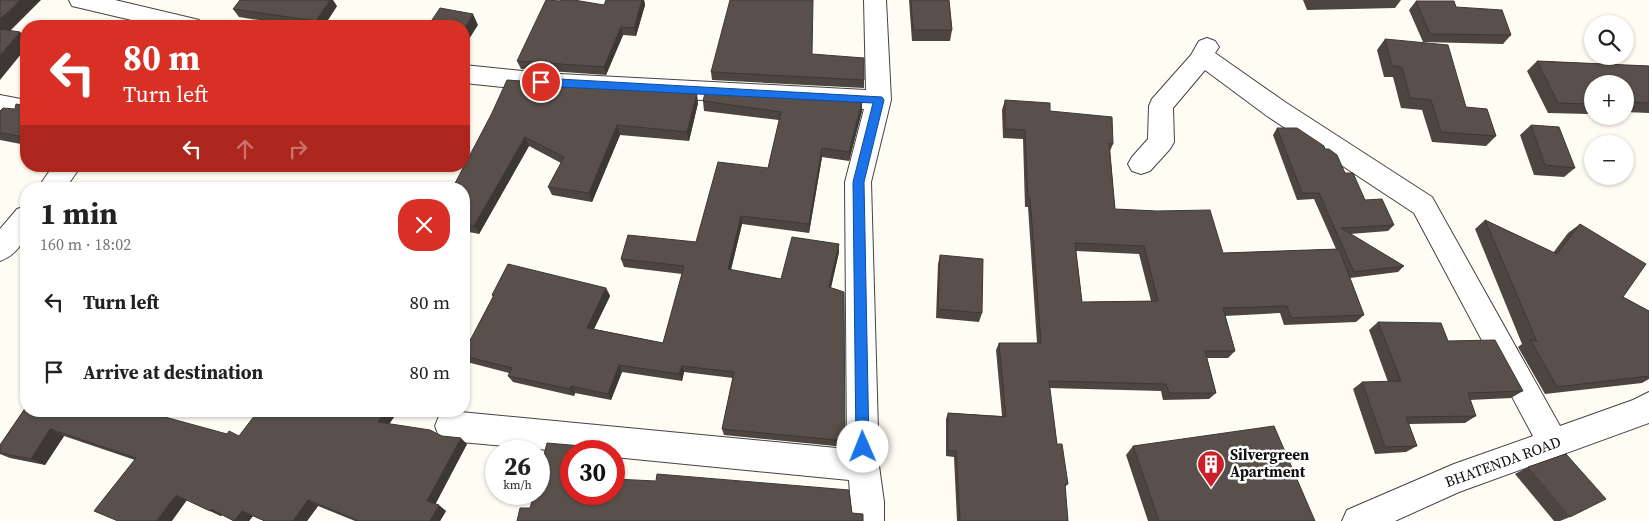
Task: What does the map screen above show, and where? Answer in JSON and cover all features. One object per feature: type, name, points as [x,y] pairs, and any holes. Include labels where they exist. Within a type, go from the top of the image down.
[{"type":"street","points":[[80,0],[160,20]]},
{"type":"street","points":[[868,521],[868,502],[863,466],[858,182],[879,100],[875,0]]},
{"type":"street","points":[[1141,164],[1161,142],[1160,106],[1176,90],[1204,52],[1276,109],[1423,205],[1553,444]]},
{"type":"street","points":[[470,75],[541,82],[879,100]]},
{"type":"street","points":[[0,104],[20,108]]},
{"type":"street","points":[[55,182],[63,172]]},
{"type":"street","points":[[0,249],[20,225]]},
{"type":"street","name":"BHATENDA ROAD","points":[[1358,521],[1454,479],[1643,411],[1649,406]]},
{"type":"street","points":[[450,426],[863,466]]},
{"type":"building","points":[[0,0],[20,0],[0,19]]},
{"type":"building","points":[[240,0],[330,0],[317,20],[233,9]]},
{"type":"building","points":[[546,0],[574,0],[604,5],[606,0],[642,0],[634,28],[621,27],[604,67],[517,61]]},
{"type":"building","points":[[730,0],[813,0],[812,54],[864,58],[864,80],[711,72]]},
{"type":"building","points":[[911,0],[949,0],[952,30],[913,30]]},
{"type":"building","points":[[1416,1],[1454,1],[1456,7],[1502,10],[1511,35],[1430,34]]},
{"type":"building","points":[[440,8],[473,14],[469,20],[432,20]]},
{"type":"building","points":[[0,29],[20,32],[0,55]]},
{"type":"building","points":[[1385,39],[1448,45],[1466,107],[1487,109],[1496,136],[1441,132],[1431,100],[1410,98],[1402,67],[1392,66]]},
{"type":"building","points":[[1537,61],[1584,63],[1584,65],[1649,66],[1649,103],[1634,102],[1634,75],[1584,75],[1584,104],[1558,103]]},
{"type":"building","points":[[507,80],[697,93],[687,132],[617,125],[589,193],[548,187],[564,157],[525,137],[474,226],[470,225],[470,182],[456,182],[461,172],[470,172],[470,155]]},
{"type":"building","points":[[705,93],[862,102],[849,152],[822,148],[809,224],[741,216],[728,269],[781,279],[792,237],[839,244],[829,287],[844,292],[845,441],[722,429],[734,372],[682,366],[679,374],[619,365],[608,394],[571,386],[570,389],[508,376],[512,368],[470,358],[470,341],[508,264],[606,288],[587,328],[663,343],[684,266],[621,259],[628,235],[696,242],[718,162],[768,168],[781,112],[703,101]]},
{"type":"building","points":[[1005,100],[1050,103],[1050,111],[1112,117],[1113,144],[1109,143],[1115,209],[1157,211],[1210,210],[1223,253],[1339,249],[1364,315],[1291,318],[1287,306],[1223,308],[1235,351],[1205,351],[1216,393],[1169,393],[1166,384],[1049,381],[1057,444],[1062,444],[1068,484],[1065,484],[1068,521],[960,521],[956,451],[948,451],[948,413],[1006,417],[999,343],[1041,343],[1030,198],[1028,198],[1025,130],[1005,129]],"holes":[[[1075,243],[1144,246],[1158,301],[1082,302]]]},
{"type":"building","points":[[16,104],[20,105],[20,136],[0,133],[0,111],[3,108],[15,109]]},
{"type":"building","points":[[1531,125],[1559,127],[1575,168],[1545,165]]},
{"type":"building","points":[[1277,128],[1297,128],[1324,146],[1325,149],[1329,149],[1337,155],[1345,173],[1353,173],[1365,200],[1382,199],[1394,225],[1341,228],[1404,266],[1354,272],[1319,193],[1302,193]]},
{"type":"building","points":[[1485,220],[1557,254],[1580,224],[1646,264],[1623,297],[1649,311],[1649,376],[1557,387],[1530,339],[1537,342]]},
{"type":"building","points":[[940,255],[983,259],[982,313],[938,309]]},
{"type":"building","points":[[1378,322],[1441,323],[1448,341],[1495,340],[1523,391],[1468,393],[1476,416],[1406,417],[1417,446],[1385,447],[1362,382],[1401,381]]},
{"type":"building","points":[[20,416],[165,417],[227,434],[229,431],[239,436],[253,417],[382,417],[378,422],[430,430],[442,436],[461,438],[427,501],[439,505],[430,521],[359,521],[308,500],[293,521],[265,521],[242,511],[234,521],[211,509],[210,511],[176,495],[156,521],[118,521],[94,511],[136,458],[50,429],[31,459],[0,453],[0,445]]},
{"type":"building","name":"Silvergreen Apartment","points":[[1274,426],[1315,521],[1159,521],[1133,446]]},
{"type":"building","points":[[550,443],[560,444],[560,505],[625,505],[625,480],[656,481],[657,474],[849,490],[852,513],[863,514],[863,521],[517,521],[520,508],[530,508],[531,505],[550,505]]},
{"type":"building","points":[[1566,454],[1606,499],[1570,517],[1528,467]]},
{"type":"place","name":"Silvergreen Apartment","points":[[1211,488]]},
{"type":"route","points":[[541,82],[879,100],[858,182],[863,447]]}]
